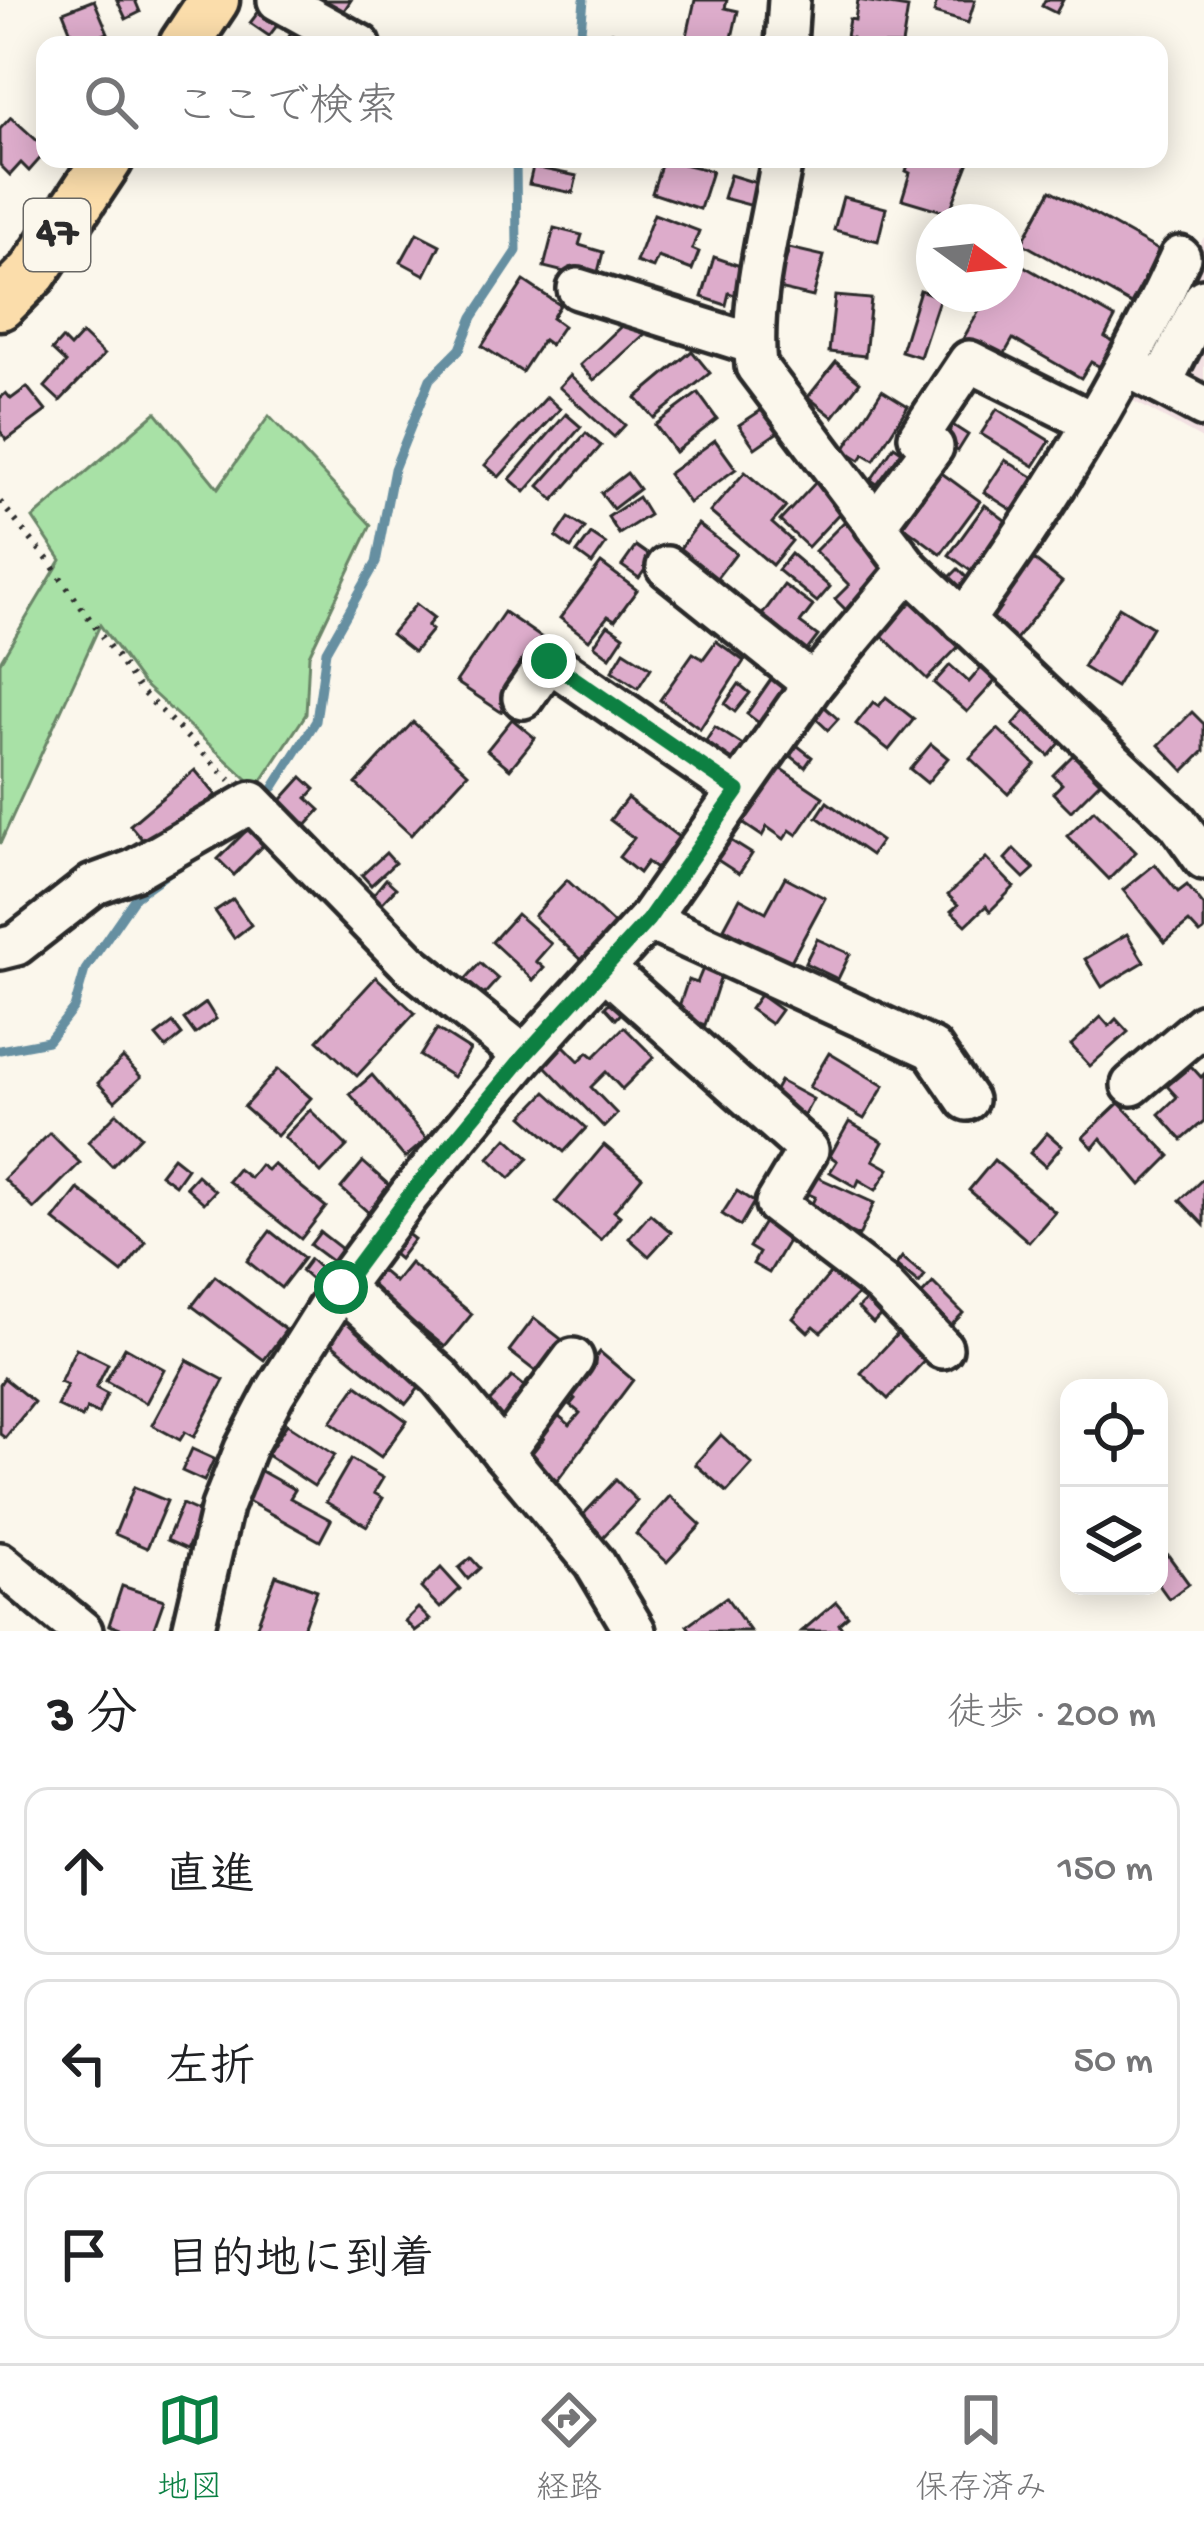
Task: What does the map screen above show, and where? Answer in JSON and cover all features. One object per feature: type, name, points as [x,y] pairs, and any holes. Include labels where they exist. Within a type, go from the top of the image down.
[{"type":"main road","points":[[190,36],[214,0]]},
{"type":"main road","name":"47","points":[[0,305],[32,272],[102,168]]},
{"type":"street","points":[[278,0],[344,36]]},
{"type":"street","points":[[787,36],[789,0]]},
{"type":"street","points":[[781,168],[754,344],[756,365],[909,568],[1178,823],[1204,859]]},
{"type":"street","points":[[1144,375],[1180,257]]},
{"type":"street","points":[[578,289],[754,344]]},
{"type":"street","points":[[963,621],[1092,422],[1144,375],[1204,299]]},
{"type":"street","points":[[874,525],[933,447],[919,436],[969,361],[1092,422]]},
{"type":"street","points":[[1144,375],[1204,407]]},
{"type":"street","points":[[667,567],[813,684]]},
{"type":"street","points":[[193,1631],[221,1507],[245,1449],[341,1287],[410,1194],[524,1056],[648,920],[813,684],[909,568]]},
{"type":"street","points":[[523,698],[549,661],[738,791]]},
{"type":"street","points":[[0,949],[16,944],[93,885],[134,870],[252,802],[410,964],[524,1056]]},
{"type":"street","points":[[648,920],[932,1049],[967,1100]]},
{"type":"street","points":[[604,968],[808,1150],[776,1204],[881,1284],[942,1348]]},
{"type":"street","points":[[1132,1085],[1204,1024]]},
{"type":"street","points":[[341,1287],[440,1377],[594,1562],[635,1631]]},
{"type":"street","points":[[503,1453],[573,1359]]},
{"type":"street","points":[[0,1563],[82,1631]]},
{"type":"path","points":[[0,502],[49,560],[140,690],[252,802]]},
{"type":"shaded area","points":[[1204,237],[1204,440],[1126,397]]},
{"type":"green space","points":[[156,412],[218,488],[269,416],[371,525],[309,655],[306,714],[257,788],[142,683],[100,625],[0,844],[0,662],[61,560],[33,518]]},
{"type":"building","points":[[94,0],[108,33],[72,36],[63,12]]},
{"type":"building","points":[[117,0],[135,0],[140,12],[126,19]]},
{"type":"building","points":[[317,0],[351,0],[337,21]]},
{"type":"building","points":[[695,0],[727,0],[725,8],[738,11],[732,36],[687,36]]},
{"type":"building","points":[[858,0],[908,8],[903,36],[846,36],[849,19],[855,20]]},
{"type":"building","points":[[937,0],[975,0],[968,23],[934,13]]},
{"type":"building","points":[[1045,0],[1063,0],[1056,13],[1042,6]]},
{"type":"building","points":[[266,2],[285,15],[269,36],[250,23]]},
{"type":"building","points":[[11,117],[36,140],[36,163],[29,171],[21,163],[10,175],[0,165],[0,129]]},
{"type":"building","points":[[533,168],[577,176],[573,193],[529,184]]},
{"type":"building","points":[[660,168],[712,171],[700,209],[652,193]]},
{"type":"building","points":[[907,168],[966,168],[952,204],[902,199],[910,173]]},
{"type":"building","points":[[730,175],[760,184],[753,206],[723,198]]},
{"type":"building","points":[[1051,190],[1160,251],[1131,304],[1024,244]]},
{"type":"building","points":[[843,197],[886,208],[878,241],[834,230]]},
{"type":"building","points":[[654,214],[699,231],[692,249],[699,252],[692,270],[658,257],[653,268],[636,262]]},
{"type":"building","points":[[554,228],[582,235],[579,245],[603,252],[596,280],[544,267]]},
{"type":"building","points":[[417,233],[440,245],[425,275],[401,262]]},
{"type":"building","points":[[789,248],[824,256],[813,297],[778,289]]},
{"type":"building","points":[[714,257],[746,268],[737,296],[729,293],[726,305],[702,297]]},
{"type":"building","points":[[1024,266],[1115,318],[1105,337],[1120,346],[1106,370],[1091,362],[1081,378],[1013,339],[1001,360],[963,339],[978,312],[1024,312]]},
{"type":"building","points":[[524,281],[560,305],[552,318],[563,326],[550,345],[543,340],[522,372],[482,346]]},
{"type":"building","points":[[835,296],[871,299],[865,356],[829,352]]},
{"type":"building","points":[[916,303],[916,312],[935,312],[920,357],[901,351]]},
{"type":"building","points":[[631,317],[646,333],[594,380],[580,365]]},
{"type":"building","points":[[82,334],[104,355],[60,401],[45,387],[66,363],[52,350],[62,339],[70,347]]},
{"type":"building","points":[[692,351],[710,373],[654,418],[636,398]]},
{"type":"building","points":[[836,362],[860,382],[833,417],[808,397]]},
{"type":"building","points":[[570,375],[625,425],[614,437],[559,387]]},
{"type":"building","points":[[27,387],[46,411],[7,440],[0,431],[0,398],[6,393],[11,399]]},
{"type":"building","points":[[882,390],[908,406],[874,460],[864,454],[860,460],[844,450]]},
{"type":"building","points":[[698,393],[717,419],[675,452],[655,425]]},
{"type":"building","points":[[547,397],[560,409],[499,477],[485,465]]},
{"type":"building","points":[[763,409],[778,432],[755,448],[739,425]]},
{"type":"building","points":[[997,409],[1050,441],[1034,466],[981,434]]},
{"type":"building","points":[[566,414],[581,427],[525,492],[510,479]]},
{"type":"building","points":[[951,424],[968,435],[958,451],[941,441]]},
{"type":"building","points":[[586,433],[601,446],[554,500],[539,486]]},
{"type":"building","points":[[715,440],[736,469],[689,503],[668,474]]},
{"type":"building","points":[[894,446],[915,460],[892,494],[871,480]]},
{"type":"building","points":[[1005,460],[1039,481],[1018,514],[984,492]]},
{"type":"building","points":[[932,466],[980,501],[941,554],[903,526],[923,498],[913,491]]},
{"type":"building","points":[[745,472],[786,507],[772,523],[792,541],[772,565],[710,512]]},
{"type":"building","points":[[627,473],[639,489],[613,509],[601,493]]},
{"type":"building","points":[[816,482],[844,508],[808,547],[780,521]]},
{"type":"building","points":[[638,497],[649,515],[619,534],[608,517]]},
{"type":"building","points":[[985,505],[1017,529],[990,567],[980,561],[972,572],[949,555]]},
{"type":"building","points":[[569,518],[585,528],[571,548],[556,537]]},
{"type":"building","points":[[846,520],[886,567],[848,612],[835,599],[849,585],[815,551]]},
{"type":"building","points":[[698,524],[736,553],[716,579],[678,551]]},
{"type":"building","points":[[591,534],[606,544],[592,564],[577,553]]},
{"type":"building","points":[[636,546],[653,558],[639,578],[622,566]]},
{"type":"building","points":[[791,554],[830,587],[817,602],[778,570]]},
{"type":"building","points":[[1032,558],[1062,582],[1013,643],[983,619]]},
{"type":"building","points":[[601,563],[637,590],[615,620],[608,616],[589,640],[560,618]]},
{"type":"building","points":[[958,569],[974,585],[961,599],[944,583]]},
{"type":"building","points":[[784,585],[813,606],[800,623],[818,636],[802,657],[756,623]]},
{"type":"building","points":[[913,591],[965,640],[927,679],[876,630]]},
{"type":"building","points":[[416,604],[434,618],[427,626],[432,630],[414,652],[391,634]]},
{"type":"building","points":[[1119,607],[1152,627],[1116,687],[1083,667]]},
{"type":"building","points":[[504,612],[542,638],[516,675],[523,679],[501,712],[456,682]]},
{"type":"building","points":[[608,625],[624,636],[610,657],[594,645]]},
{"type":"building","points":[[716,641],[744,661],[700,729],[660,700],[693,653],[703,659]]},
{"type":"building","points":[[624,651],[651,668],[638,688],[612,671]]},
{"type":"building","points":[[950,665],[969,682],[981,668],[995,681],[967,712],[934,683]]},
{"type":"building","points":[[772,678],[789,690],[763,726],[747,714]]},
{"type":"building","points":[[739,684],[750,693],[735,712],[725,704]]},
{"type":"building","points":[[886,697],[914,719],[889,750],[856,724],[873,702],[879,706]]},
{"type":"building","points":[[820,703],[838,719],[828,730],[810,713]]},
{"type":"building","points":[[1030,705],[1066,736],[1049,756],[1013,725]]},
{"type":"building","points":[[1192,712],[1204,724],[1204,751],[1184,771],[1159,745]]},
{"type":"building","points":[[512,719],[535,738],[510,769],[487,750]]},
{"type":"building","points":[[413,722],[468,773],[411,835],[356,784]]},
{"type":"building","points":[[715,727],[749,749],[735,770],[702,747]]},
{"type":"building","points":[[998,729],[1035,764],[1008,794],[970,758]]},
{"type":"building","points":[[794,743],[812,757],[805,767],[787,753]]},
{"type":"building","points":[[931,744],[948,758],[927,783],[910,769]]},
{"type":"building","points":[[1073,755],[1100,782],[1071,811],[1053,793],[1062,784],[1053,775]]},
{"type":"building","points":[[772,763],[823,797],[797,835],[790,830],[784,839],[767,827],[762,836],[735,818]]},
{"type":"building","points":[[195,770],[216,795],[151,850],[130,825]]},
{"type":"building","points":[[302,777],[315,789],[307,798],[320,810],[302,830],[276,806]]},
{"type":"building","points":[[627,798],[684,841],[660,872],[647,862],[639,873],[619,857],[634,838],[610,820]]},
{"type":"building","points":[[827,802],[881,841],[871,855],[817,817]]},
{"type":"building","points":[[1094,810],[1136,852],[1109,879],[1067,836]]},
{"type":"building","points":[[248,829],[264,844],[234,875],[218,859]]},
{"type":"building","points":[[725,837],[752,854],[739,874],[713,857]]},
{"type":"building","points":[[1014,849],[1034,869],[1024,878],[1005,859]]},
{"type":"building","points":[[386,853],[395,863],[371,885],[362,875]]},
{"type":"building","points":[[986,858],[1014,887],[990,911],[986,906],[966,925],[951,911],[958,905],[948,895]]},
{"type":"building","points":[[1155,864],[1178,892],[1187,885],[1204,906],[1200,934],[1189,922],[1165,942],[1123,890]]},
{"type":"building","points":[[785,877],[825,898],[790,963],[724,928],[740,898],[766,912]]},
{"type":"building","points":[[386,879],[396,888],[381,904],[372,896]]},
{"type":"building","points":[[567,880],[615,925],[583,961],[534,916]]},
{"type":"building","points":[[233,899],[251,925],[234,938],[215,911]]},
{"type":"building","points":[[517,914],[551,944],[536,961],[544,968],[533,980],[492,942]]},
{"type":"building","points":[[1127,934],[1144,962],[1102,987],[1085,959]]},
{"type":"building","points":[[817,939],[850,954],[838,979],[805,963]]},
{"type":"building","points":[[480,963],[498,979],[480,999],[462,983]]},
{"type":"building","points":[[704,966],[722,973],[705,1025],[676,1015],[688,980],[697,983]]},
{"type":"building","points":[[376,977],[415,1013],[357,1076],[318,1040]]},
{"type":"building","points":[[760,995],[781,1010],[771,1024],[750,1009]]},
{"type":"building","points":[[616,996],[627,1007],[616,1019],[605,1007]]},
{"type":"building","points":[[206,1003],[216,1019],[195,1034],[184,1019]]},
{"type":"building","points":[[1101,1017],[1109,1026],[1116,1019],[1128,1032],[1090,1066],[1071,1045]]},
{"type":"building","points":[[173,1023],[182,1035],[166,1048],[156,1036]]},
{"type":"building","points":[[624,1027],[654,1057],[622,1089],[606,1072],[591,1087],[617,1114],[604,1127],[543,1064],[562,1044],[579,1061],[588,1052],[594,1057]]},
{"type":"building","points":[[437,1029],[470,1050],[453,1077],[420,1056]]},
{"type":"building","points":[[829,1053],[884,1086],[864,1119],[809,1087]]},
{"type":"building","points":[[123,1058],[141,1077],[115,1101],[98,1083]]},
{"type":"building","points":[[1191,1066],[1201,1077],[1204,1074],[1204,1121],[1182,1140],[1159,1114],[1177,1097],[1167,1086]]},
{"type":"building","points":[[278,1069],[311,1098],[277,1136],[244,1107]]},
{"type":"building","points":[[372,1075],[427,1139],[405,1158],[350,1094]]},
{"type":"building","points":[[780,1081],[813,1099],[802,1119],[769,1101]]},
{"type":"building","points":[[546,1092],[586,1128],[564,1152],[523,1116]]},
{"type":"building","points":[[1119,1103],[1170,1156],[1141,1185],[1101,1138],[1093,1148],[1083,1137]]},
{"type":"building","points":[[310,1110],[347,1146],[321,1173],[284,1137]]},
{"type":"building","points":[[117,1113],[141,1136],[112,1166],[88,1142]]},
{"type":"building","points":[[849,1122],[883,1142],[873,1160],[889,1169],[876,1190],[859,1180],[856,1187],[830,1172],[837,1161],[830,1156]]},
{"type":"building","points":[[50,1133],[80,1163],[34,1209],[4,1179]]},
{"type":"building","points":[[1047,1133],[1062,1146],[1045,1166],[1030,1153]]},
{"type":"building","points":[[507,1138],[529,1158],[510,1178],[489,1158]]},
{"type":"building","points":[[604,1145],[642,1177],[614,1211],[620,1216],[601,1240],[556,1202]]},
{"type":"building","points":[[173,1157],[187,1168],[175,1185],[160,1174]]},
{"type":"building","points":[[994,1160],[1055,1212],[1029,1242],[969,1190]]},
{"type":"building","points":[[363,1162],[390,1186],[368,1212],[341,1188]]},
{"type":"building","points":[[273,1164],[326,1207],[301,1239],[228,1181],[238,1169],[250,1178],[260,1165],[267,1170]]},
{"type":"building","points":[[806,1172],[874,1203],[859,1236],[808,1213],[815,1197],[798,1189]]},
{"type":"building","points":[[197,1175],[215,1191],[204,1203],[186,1187]]},
{"type":"building","points":[[1204,1178],[1204,1225],[1180,1200]]},
{"type":"building","points":[[78,1189],[146,1242],[122,1273],[54,1220]]},
{"type":"building","points":[[737,1191],[754,1202],[740,1226],[722,1214]]},
{"type":"building","points":[[650,1214],[671,1232],[649,1256],[629,1238]]},
{"type":"building","points":[[769,1214],[795,1229],[769,1273],[753,1264],[759,1253],[749,1247]]},
{"type":"building","points":[[402,1230],[414,1239],[399,1259],[387,1249]]},
{"type":"building","points":[[270,1231],[304,1258],[281,1288],[247,1261]]},
{"type":"building","points":[[320,1232],[342,1249],[333,1262],[310,1245]]},
{"type":"building","points":[[902,1257],[925,1276],[919,1284],[896,1265]]},
{"type":"building","points":[[310,1259],[325,1273],[316,1284],[301,1271]]},
{"type":"building","points":[[410,1263],[472,1314],[445,1347],[418,1325],[412,1332],[363,1291],[381,1270],[395,1282]]},
{"type":"building","points":[[839,1263],[865,1287],[821,1332],[814,1326],[808,1332],[793,1318]]},
{"type":"building","points":[[215,1276],[286,1330],[264,1360],[192,1306]]},
{"type":"building","points":[[933,1283],[963,1313],[941,1336],[911,1306]]},
{"type":"building","points":[[876,1290],[891,1304],[873,1323],[858,1308]]},
{"type":"building","points":[[347,1313],[427,1378],[406,1404],[326,1339]]},
{"type":"building","points":[[534,1318],[565,1342],[540,1375],[509,1351]]},
{"type":"building","points":[[903,1328],[931,1354],[888,1399],[861,1373]]},
{"type":"building","points":[[125,1347],[164,1369],[146,1403],[106,1381]]},
{"type":"building","points":[[76,1348],[108,1364],[96,1388],[107,1394],[98,1414],[87,1409],[82,1418],[57,1406],[67,1385],[60,1382]]},
{"type":"building","points":[[600,1352],[633,1380],[557,1481],[528,1458],[544,1438],[536,1431],[553,1411],[570,1425],[580,1413],[570,1405],[575,1399],[567,1392]]},
{"type":"building","points":[[187,1360],[224,1380],[194,1437],[185,1432],[180,1440],[152,1425]]},
{"type":"building","points":[[512,1377],[523,1386],[529,1380],[537,1387],[499,1429],[480,1412]]},
{"type":"building","points":[[4,1378],[34,1402],[5,1438],[0,1434]]},
{"type":"building","points":[[357,1385],[407,1421],[381,1457],[331,1422]]},
{"type":"building","points":[[287,1424],[335,1455],[314,1486],[267,1455]]},
{"type":"building","points":[[721,1435],[752,1464],[727,1492],[695,1464]]},
{"type":"building","points":[[192,1449],[214,1459],[204,1481],[182,1471]]},
{"type":"building","points":[[351,1459],[383,1478],[374,1493],[383,1498],[367,1526],[326,1502]]},
{"type":"building","points":[[252,1466],[295,1490],[290,1498],[331,1520],[320,1541],[237,1495]]},
{"type":"building","points":[[616,1480],[637,1501],[602,1538],[580,1518]]},
{"type":"building","points":[[134,1487],[167,1501],[147,1548],[115,1534]]},
{"type":"building","points":[[670,1496],[701,1525],[667,1562],[636,1534]]},
{"type":"building","points":[[182,1504],[202,1513],[187,1549],[167,1540]]},
{"type":"building","points":[[1168,1555],[1189,1584],[1169,1599],[1166,1595]]},
{"type":"building","points":[[471,1558],[480,1568],[468,1579],[459,1568]]},
{"type":"building","points":[[441,1568],[460,1589],[440,1608],[421,1588]]},
{"type":"building","points":[[276,1575],[317,1590],[302,1631],[255,1631]]},
{"type":"building","points":[[122,1586],[164,1600],[153,1631],[126,1631],[109,1625]]},
{"type":"building","points":[[726,1597],[750,1631],[691,1631],[687,1625]]},
{"type":"building","points":[[836,1602],[848,1616],[839,1624],[844,1631],[802,1631]]},
{"type":"building","points":[[418,1608],[430,1620],[415,1631],[405,1621]]},
{"type":"waterway","points":[[577,36],[584,0]]},
{"type":"waterway","points":[[274,787],[316,721],[326,651],[376,563],[394,469],[430,379],[460,349],[473,317],[517,251],[516,168]]},
{"type":"waterway","points":[[0,1050],[48,1041],[74,1008],[85,970],[136,896],[175,868]]},
{"type":"route","points":[[341,1287],[410,1194],[524,1056],[648,920],[738,791],[549,661]]}]
